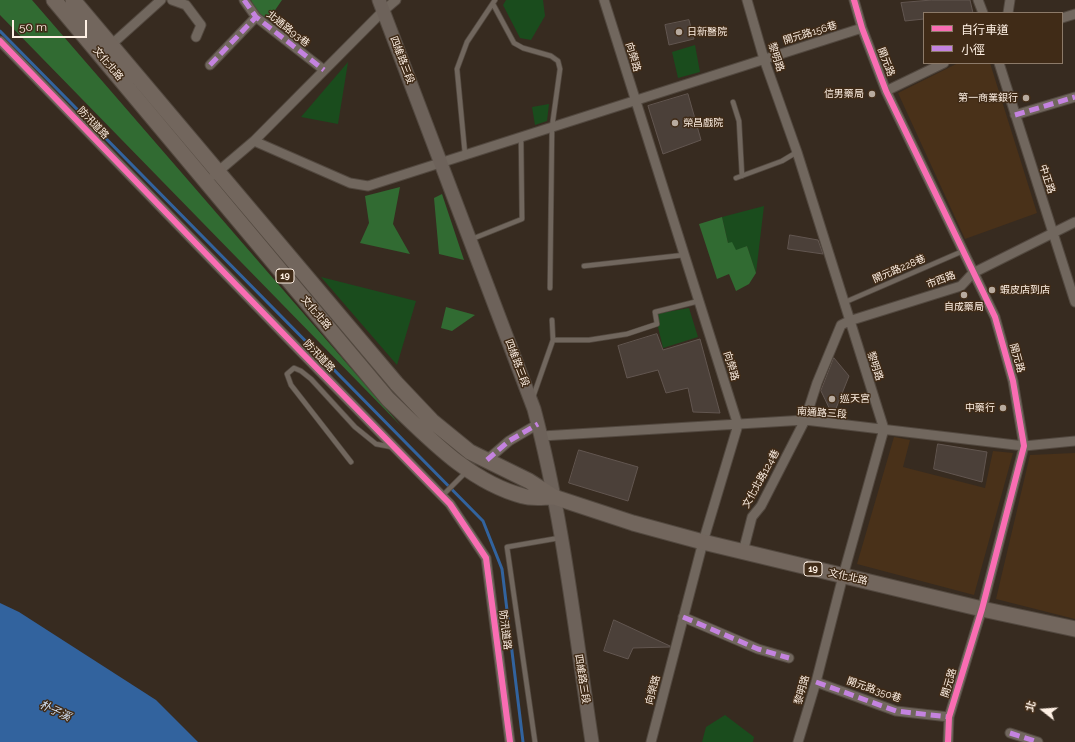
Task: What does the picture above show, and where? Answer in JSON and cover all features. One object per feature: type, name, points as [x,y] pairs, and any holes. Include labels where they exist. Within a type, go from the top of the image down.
[{"type":"main road","name":"文化北路","points":[[54,0],[396,384],[447,434],[470,452],[528,480],[554,497],[633,523],[703,542],[843,576],[982,609],[1075,629]]},
{"type":"main road","name":"文化北路","points":[[73,0],[111,45],[212,177],[388,399],[426,435],[469,470],[497,486],[525,497],[554,497]]},
{"type":"street","points":[[111,45],[161,0]]},
{"type":"street","points":[[172,0],[186,5],[201,25],[196,37]]},
{"type":"street","name":"北通路93巷","points":[[244,0],[256,17],[324,70]]},
{"type":"street","points":[[212,177],[254,141],[324,70],[381,5],[396,0]]},
{"type":"street","name":"向榮路","points":[[604,0],[738,425],[703,542],[651,742]]},
{"type":"street","name":"黎明路","points":[[748,0],[764,59],[798,152],[843,303],[884,430],[843,576],[816,682],[798,742]]},
{"type":"street","name":"開元路","points":[[854,0],[862,28],[886,91],[995,318],[1013,381],[1024,446],[982,609],[949,717],[948,742]]},
{"type":"street","points":[[978,0],[983,12]]},
{"type":"street","points":[[1008,12],[1010,0]]},
{"type":"street","name":"四維路三段","points":[[381,5],[531,401],[540,430],[561,538],[592,742]]},
{"type":"street","points":[[1063,18],[1075,14]]},
{"type":"street","points":[[210,65],[256,17]]},
{"type":"street","name":"開元路156巷","points":[[254,141],[350,183],[368,186],[862,28]]},
{"type":"street","name":"防汛道路","points":[[0,41],[450,504],[486,558],[510,742]]},
{"type":"street","points":[[886,91],[942,64]]},
{"type":"street","name":"中正路","points":[[999,64],[1075,302]]},
{"type":"street","points":[[1015,115],[1075,98]]},
{"type":"street","name":"市西路","points":[[849,321],[960,286],[973,273],[1075,222]]},
{"type":"street","name":"文化北路124巷","points":[[743,552],[752,517],[761,506],[805,420],[817,383],[841,325],[849,321]]},
{"type":"street","name":"南通路三段","points":[[540,430],[738,425],[805,420],[1024,446],[1075,441]]},
{"type":"street","points":[[487,460],[509,440],[540,430]]},
{"type":"street","points":[[684,617],[758,649],[789,658]]},
{"type":"street","name":"開元路350巷","points":[[816,682],[896,711],[949,717]]},
{"type":"street","points":[[1010,733],[1038,742]]},
{"type":"lane","points":[[465,154],[457,69],[467,42],[494,2],[514,43],[523,48],[551,56],[558,61],[560,69],[552,126],[550,288]]},
{"type":"lane","points":[[733,102],[739,121],[742,176]]},
{"type":"lane","points":[[470,240],[522,219],[521,136]]},
{"type":"lane","points":[[736,178],[782,161],[798,152]]},
{"type":"lane","name":"開元路228巷","points":[[843,303],[963,251]]},
{"type":"lane","points":[[584,266],[684,255]]},
{"type":"lane","points":[[553,340],[590,340],[627,334],[657,324],[655,312],[699,301]]},
{"type":"lane","points":[[531,401],[553,340],[552,320]]},
{"type":"lane","points":[[351,462],[291,385],[287,374],[294,368],[311,379],[355,427],[376,444],[394,447]]},
{"type":"lane","points":[[442,496],[469,470]]},
{"type":"lane","points":[[535,742],[507,547],[561,538]]},
{"type":"shaded area","points":[[956,64],[990,64],[1037,213],[965,239],[898,93]]},
{"type":"shaded area","points":[[894,437],[910,440],[903,467],[985,488],[993,451],[1013,453],[974,595],[857,564]]},
{"type":"shaded area","points":[[1075,453],[1075,619],[996,599],[1030,455]]},
{"type":"green space","points":[[0,0],[32,0],[401,426],[0,15]]},
{"type":"green space","points":[[251,0],[282,0],[269,19],[257,14]]},
{"type":"green space","points":[[506,0],[543,0],[545,16],[531,40],[520,38],[503,5]]},
{"type":"green space","points":[[695,45],[700,72],[678,78],[672,52]]},
{"type":"green space","points":[[348,62],[338,124],[301,117]]},
{"type":"green space","points":[[549,104],[547,121],[535,125],[532,107]]},
{"type":"green space","points":[[400,187],[393,224],[410,254],[360,243],[369,223],[365,196]]},
{"type":"green space","points":[[442,194],[464,260],[439,254],[434,198]]},
{"type":"green space","points":[[764,206],[756,273],[747,246],[736,251],[728,243],[722,217]]},
{"type":"green space","points":[[722,217],[728,243],[732,242],[736,250],[747,246],[756,273],[749,284],[736,291],[729,274],[717,279],[699,224]]},
{"type":"green space","points":[[321,277],[416,301],[397,365]]},
{"type":"green space","points":[[446,307],[475,315],[452,331],[441,328]]},
{"type":"green space","points":[[689,308],[698,337],[663,348],[655,314]]},
{"type":"green space","points":[[725,715],[754,737],[753,742],[702,742],[706,727]]},
{"type":"water","name":"朴子溪","points":[[0,603],[19,612],[156,700],[198,742],[0,742]]},
{"type":"building","points":[[932,0],[970,0],[973,12],[923,12],[923,19],[905,21],[901,3]]},
{"type":"building","name":"日新醫院","points":[[689,20],[694,39],[669,45],[665,25]]},
{"type":"building","name":"榮昌戲院","points":[[688,94],[701,140],[663,154],[648,106]]},
{"type":"building","points":[[790,235],[818,240],[823,254],[788,249]]},
{"type":"building","points":[[657,334],[663,350],[700,339],[720,413],[693,412],[688,388],[666,393],[658,370],[627,378],[618,346]]},
{"type":"building","name":"巡天宮","points":[[834,358],[849,376],[833,416],[821,391]]},
{"type":"building","points":[[938,444],[987,452],[982,482],[934,469]]},
{"type":"building","points":[[579,450],[638,467],[628,501],[569,483]]},
{"type":"building","points":[[614,620],[670,647],[633,648],[628,659],[604,651]]},
{"type":"waterway","points":[[0,31],[483,521],[502,569],[523,742]]},
{"type":"marked path","points":[[244,0],[256,17],[324,70]]},
{"type":"marked path","points":[[210,65],[256,17]]},
{"type":"marked path","points":[[1015,115],[1075,97]]},
{"type":"marked path","points":[[487,460],[509,441],[538,424]]},
{"type":"marked path","points":[[683,617],[758,649],[789,658]]},
{"type":"marked path","points":[[816,682],[896,711],[949,717]]},
{"type":"marked path","points":[[1010,733],[1038,742]]},
{"type":"cycle path","points":[[854,0],[862,28],[886,91],[995,317],[1013,381],[1024,446],[982,609],[949,717],[948,742]]},
{"type":"cycle path","points":[[0,41],[450,504],[486,558],[510,742]]},
{"type":"place","name":"日新醫院","points":[[679,32]]},
{"type":"place","name":"信男藥局","points":[[872,94]]},
{"type":"place","name":"第一商業銀行","points":[[1026,98]]},
{"type":"place","name":"榮昌戲院","points":[[675,123]]},
{"type":"place","name":"蝦皮店到店","points":[[992,290]]},
{"type":"place","name":"自成藥局","points":[[964,295]]},
{"type":"place","name":"巡天宮","points":[[832,399]]},
{"type":"place","name":"中藥行","points":[[1003,408]]}]
